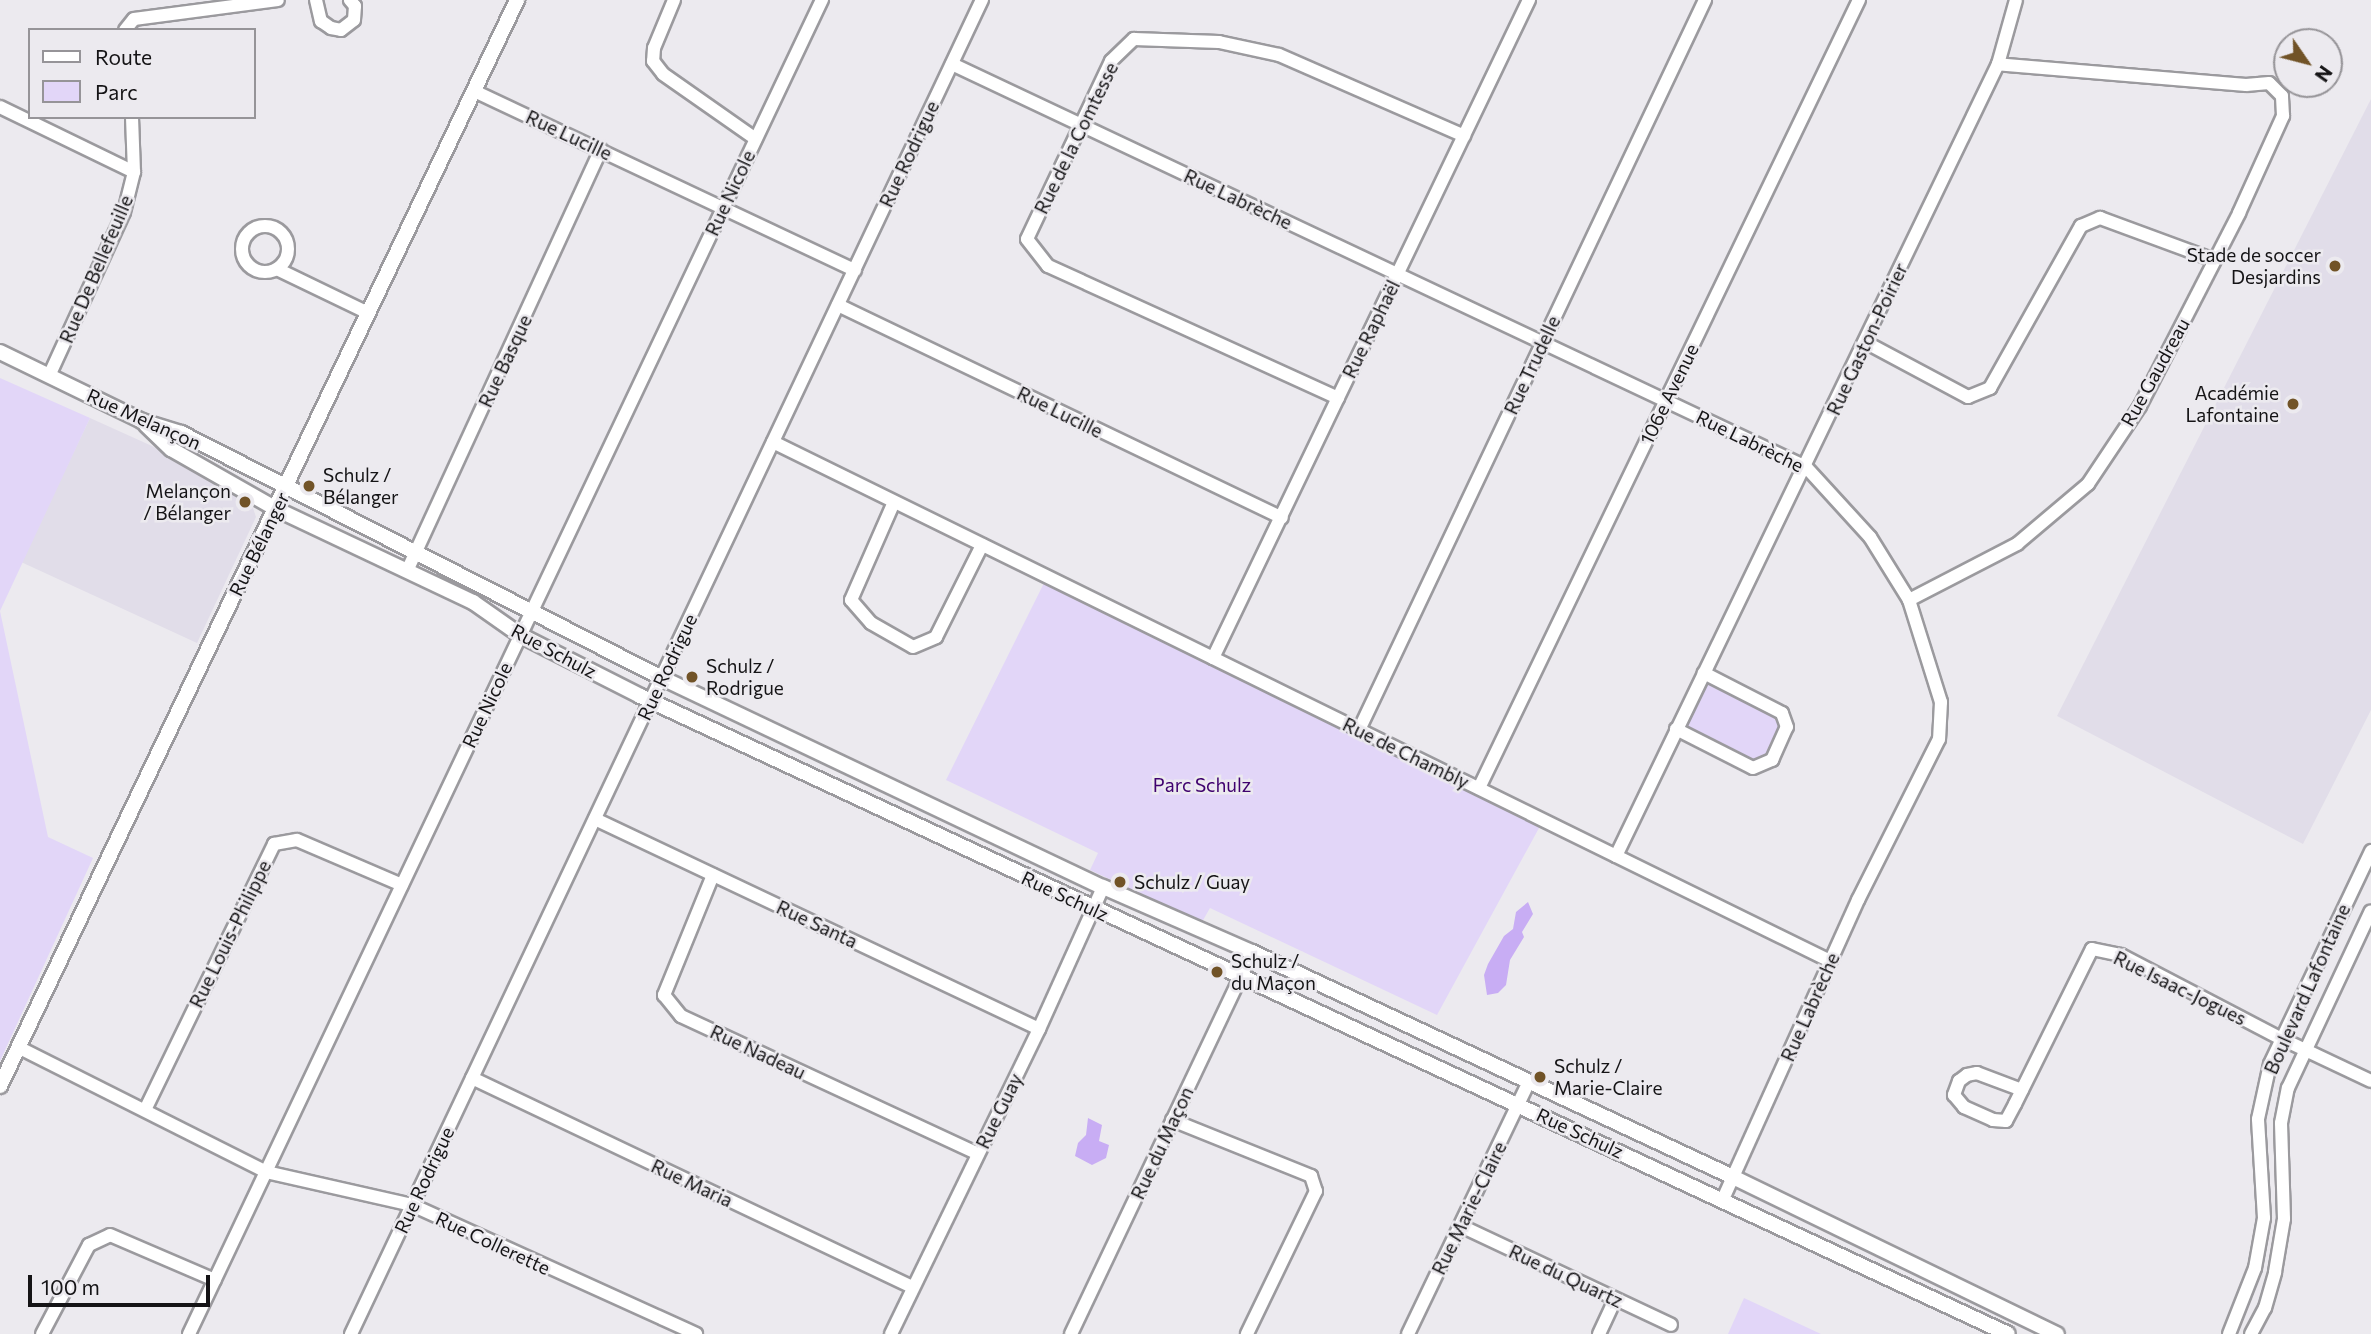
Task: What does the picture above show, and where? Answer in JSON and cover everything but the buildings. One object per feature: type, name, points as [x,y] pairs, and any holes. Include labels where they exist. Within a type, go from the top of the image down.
[{"type":"street","points":[[127,28],[134,19],[278,0]]},
{"type":"street","points":[[316,0],[321,21],[331,28],[341,30],[354,20],[355,6],[350,0]]},
{"type":"street","name":"Rue Bélanger","points":[[0,1086],[517,0]]},
{"type":"street","points":[[674,0],[654,48],[653,61],[663,74],[756,139]]},
{"type":"street","name":"Rue Nicole","points":[[189,1334],[822,0]]},
{"type":"street","name":"Rue Rodrigue","points":[[354,1333],[982,0]]},
{"type":"street","name":"Rue Raphaël","points":[[1213,658],[1529,0]]},
{"type":"street","name":"Rue Trudelle","points":[[1359,730],[1705,0]]},
{"type":"street","name":"106e Avenue","points":[[1479,788],[1859,0]]},
{"type":"street","name":"Rue Gaston-Poirier","points":[[1616,856],[1806,467],[1998,64],[2016,0]]},
{"type":"street","name":"Rue de la Comtesse","points":[[1338,398],[1048,266],[1027,239],[1111,61],[1134,39],[1219,42],[1279,55],[1464,136]]},
{"type":"street","name":"Rue Labrèche","points":[[952,64],[1806,467],[1870,537],[1909,600],[1941,702],[1940,739],[1830,961],[1723,1199]]},
{"type":"street","name":"Rue Gaudreau","points":[[1909,600],[2017,544],[2088,484],[2140,406],[2283,116],[2282,96],[2269,83],[2246,85],[1998,64]]},
{"type":"street","name":"Rue Lucille","points":[[474,91],[855,270]]},
{"type":"street","points":[[0,107],[135,172]]},
{"type":"street","name":"Rue De Bellefeuille","points":[[49,376],[124,212],[135,172],[132,119]]},
{"type":"street","name":"Rue Basque","points":[[407,571],[601,150]]},
{"type":"street","points":[[1865,342],[1968,397],[1990,388],[2081,226],[2100,218],[2214,260]]},
{"type":"street","points":[[277,269],[368,313]]},
{"type":"street","name":"Rue Lucille","points":[[838,305],[1282,518]]},
{"type":"street","name":"Rue Melançon","points":[[0,352],[142,421],[181,433],[286,488]]},
{"type":"street","name":"Rue Schulz","points":[[142,421],[171,449],[276,509],[473,602],[520,635],[651,701],[2008,1334]]},
{"type":"street","name":"Rue de Chambly","points":[[773,442],[1830,961]]},
{"type":"street","name":"Rue Schulz","points":[[286,488],[662,678],[1102,887],[1252,952],[1733,1177],[2057,1334]]},
{"type":"street","points":[[894,502],[851,600],[870,624],[913,647],[936,637],[982,545]]},
{"type":"street","points":[[1676,729],[1753,768],[1772,760],[1787,727],[1782,713],[1704,673]]},
{"type":"street","points":[[919,827],[930,805]]},
{"type":"street","name":"Rue Santa","points":[[595,819],[1039,1029]]},
{"type":"street","name":"Rue Louis-Philippe","points":[[145,1110],[274,844],[297,840],[402,885]]},
{"type":"street","name":"Boulevard Lafontaine","points":[[2229,1334],[2249,1287],[2262,1232],[2264,1218],[2258,1119],[2270,1064],[2371,851]]},
{"type":"street","name":"Rue Nadeau","points":[[713,875],[664,995],[681,1016],[978,1154]]},
{"type":"street","name":"Rue Guay","points":[[891,1334],[1039,1029],[1102,887]]},
{"type":"street","name":"Boulevard Lafontaine","points":[[2251,1334],[2265,1308],[2276,1272],[2284,1219],[2281,1123],[2288,1088],[2371,911]]},
{"type":"street","name":"Rue Isaac-Jogues","points":[[2022,1090],[1977,1073],[1959,1081],[1954,1095],[1964,1107],[1993,1120],[2006,1121],[2022,1090],[2092,949],[2121,955],[2282,1039],[2371,1081]]},
{"type":"street","name":"Rue du Maçon","points":[[1071,1334],[1252,952]]},
{"type":"street","points":[[1363,1032],[1374,1009]]},
{"type":"street","name":"Rue Collerette","points":[[18,1047],[266,1172],[412,1205],[696,1334]]},
{"type":"street","name":"Rue Maria","points":[[472,1078],[913,1287]]},
{"type":"street","name":"Rue Marie-Claire","points":[[1408,1334],[1529,1082]]},
{"type":"street","points":[[1172,1120],[1311,1176],[1316,1191],[1247,1334]]},
{"type":"street","name":"Rue du Quartz","points":[[1461,1226],[1671,1325]]},
{"type":"street","points":[[42,1334],[89,1245],[110,1235],[215,1280]]},
{"type":"street","points":[[1599,1334],[1615,1299]]},
{"type":"shaded area","name":"Académie Lafontaine","points":[[2371,99],[2371,710],[2303,844],[2057,716]]},
{"type":"shaded area","points":[[90,418],[152,446],[248,499],[252,505],[256,517],[197,643],[21,562]]},
{"type":"shaded area","points":[[1528,902],[1533,914],[1522,932],[1524,937],[1510,960],[1506,985],[1498,993],[1487,995],[1484,975],[1488,964],[1504,936],[1513,929],[1516,912]]},
{"type":"shaded area","points":[[1088,1118],[1102,1125],[1099,1141],[1109,1145],[1106,1158],[1092,1165],[1075,1156],[1078,1143],[1086,1135]]},
{"type":"green space","points":[[0,378],[90,418],[0,611]]},
{"type":"green space","name":"Parc Schulz","points":[[1049,573],[1545,817],[1437,1015],[1210,908],[1202,922],[1090,870],[1098,853],[946,780]]},
{"type":"green space","points":[[0,611],[48,837],[93,858],[0,1061]]},
{"type":"green space","points":[[1704,673],[1782,713],[1787,727],[1772,760],[1753,768],[1676,729]]},
{"type":"green space","points":[[1744,1298],[1821,1334],[1728,1334]]},
{"type":"place","name":"Stade de soccer Desjardins","points":[[2335,266]]},
{"type":"place","name":"Académie Lafontaine","points":[[2293,404]]},
{"type":"place","name":"Schulz / Bélanger","points":[[309,486]]},
{"type":"place","name":"Melançon / Bélanger","points":[[245,502]]},
{"type":"place","name":"Schulz / Rodrigue","points":[[692,677]]},
{"type":"place","name":"Schulz / Guay","points":[[1120,882]]},
{"type":"place","name":"Schulz / du Maçon","points":[[1217,972]]},
{"type":"place","name":"Schulz / Marie-Claire","points":[[1540,1077]]}]
